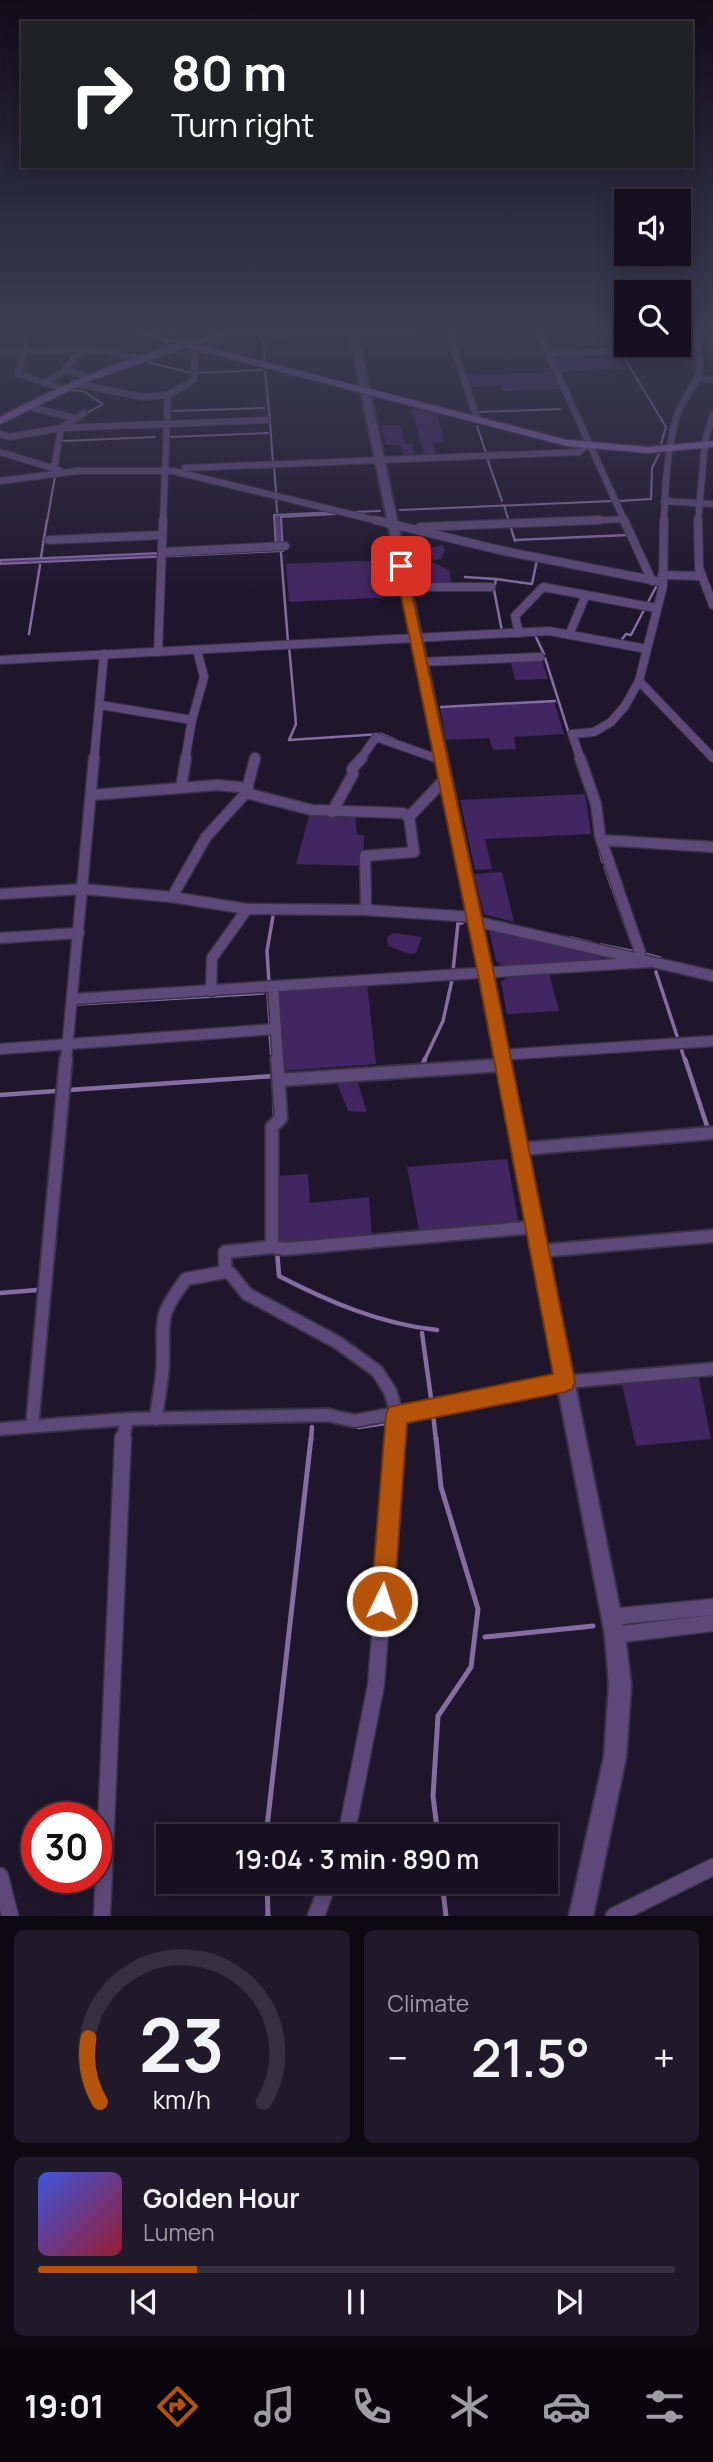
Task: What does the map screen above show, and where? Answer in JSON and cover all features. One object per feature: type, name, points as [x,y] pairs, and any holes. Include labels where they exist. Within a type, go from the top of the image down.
[{"type":"main road","points":[[483,420],[587,449],[670,449],[709,445]]},
{"type":"street","points":[[54,469],[61,428],[71,420]]},
{"type":"street","points":[[158,652],[166,420]]},
{"type":"street","points":[[0,434],[9,437],[61,428],[256,420]]},
{"type":"street","points":[[371,420],[486,974],[613,1626],[620,1685],[615,1757],[581,1916]]},
{"type":"street","points":[[575,420],[587,449],[624,519],[663,586],[639,681],[625,706],[611,722],[594,732],[572,734],[596,804],[601,841],[644,960]]},
{"type":"street","points":[[659,579],[664,501],[676,420]]},
{"type":"street","points":[[711,420],[705,441],[709,445],[698,505],[699,568],[713,605]]},
{"type":"street","points":[[0,481],[66,472],[165,470],[587,449]]},
{"type":"street","points":[[0,452],[66,472]]},
{"type":"street","points":[[165,470],[208,477],[504,551],[659,579],[713,577]]},
{"type":"street","points":[[664,501],[713,504]]},
{"type":"street","points":[[407,528],[624,519]]},
{"type":"street","points":[[49,540],[162,535]]},
{"type":"street","points":[[161,554],[281,547]]},
{"type":"street","points":[[405,587],[491,587]]},
{"type":"street","points":[[519,633],[514,616],[543,587],[585,597],[656,608]]},
{"type":"street","points":[[569,635],[585,597]]},
{"type":"street","points":[[0,660],[549,631],[647,649]]},
{"type":"street","points":[[181,788],[192,720],[204,677],[197,650]]},
{"type":"street","points":[[32,1426],[104,654]]},
{"type":"street","points":[[420,662],[541,657]]},
{"type":"street","points":[[639,681],[713,758]]},
{"type":"street","points":[[100,705],[192,720]]},
{"type":"street","points":[[331,812],[353,774],[352,769],[367,753],[376,737],[441,760]]},
{"type":"street","points":[[172,897],[205,837],[247,790],[255,757]]},
{"type":"street","points":[[92,795],[218,785],[247,790],[312,810],[393,812],[409,817],[420,810],[436,785],[445,779]]},
{"type":"street","points":[[366,910],[365,856],[414,852],[409,817]]},
{"type":"street","points":[[601,841],[713,846]]},
{"type":"street","points":[[0,894],[83,889],[172,897],[247,909],[366,910],[474,919],[644,960],[712,973]]},
{"type":"street","points":[[211,991],[212,958],[247,909]]},
{"type":"street","points":[[0,938],[79,933]]},
{"type":"street","points":[[73,999],[486,974],[644,960]]},
{"type":"street","points":[[272,1247],[272,1126],[281,1118],[273,987]]},
{"type":"street","points":[[0,1049],[276,1029]]},
{"type":"street","points":[[279,1080],[713,1041]]},
{"type":"street","points":[[520,1149],[713,1133]]},
{"type":"street","points":[[225,1272],[225,1252],[535,1227]]},
{"type":"street","points":[[540,1251],[713,1237]]},
{"type":"street","points":[[156,1419],[163,1361],[161,1327],[168,1303],[186,1279],[225,1272],[230,1273],[246,1293],[339,1343],[378,1373],[389,1387],[397,1414],[376,1685],[348,1824]]},
{"type":"street","points":[[0,1429],[127,1419],[328,1415],[354,1421],[565,1382],[713,1368]]},
{"type":"street","points":[[102,1916],[123,1433],[127,1419]]},
{"type":"street","points":[[613,1626],[713,1607]]},
{"type":"street","points":[[613,1626],[711,1627]]},
{"type":"street","points":[[614,1916],[713,1867]]},
{"type":"street","points":[[0,1876],[10,1916]]},
{"type":"street","points":[[316,1916],[324,1894]]},
{"type":"shaded area","points":[[415,420],[439,420],[445,442],[433,443],[437,456],[425,456]]},
{"type":"shaded area","points":[[381,425],[400,425],[405,444],[412,444],[415,457],[405,457],[401,445],[386,445]]},
{"type":"shaded area","points":[[339,514],[281,517],[283,551],[0,564],[0,560],[276,548],[274,515]]},
{"type":"shaded area","points":[[442,545],[445,549],[441,559],[430,561],[449,570],[452,586],[417,584],[417,576],[422,575],[418,551]]},
{"type":"shaded area","points":[[390,560],[397,597],[289,602],[286,564]]},
{"type":"shaded area","points":[[541,658],[548,679],[515,680],[510,659]]},
{"type":"shaded area","points":[[554,702],[564,734],[514,737],[516,749],[493,750],[489,738],[446,740],[440,708]]},
{"type":"shaded area","points":[[585,794],[591,834],[485,839],[492,869],[475,870],[460,800]]},
{"type":"shaded area","points":[[310,813],[355,814],[357,834],[364,836],[363,866],[296,864]]},
{"type":"shaded area","points":[[502,872],[514,922],[484,914],[474,874]]},
{"type":"shaded area","points":[[488,926],[598,951],[603,963],[506,969],[496,961]]},
{"type":"shaded area","points":[[394,933],[422,937],[416,953],[410,954],[388,946],[387,937]]},
{"type":"shaded area","points":[[549,973],[559,1011],[507,1014],[501,982],[508,976]]},
{"type":"shaded area","points":[[367,984],[376,1064],[280,1071],[276,991]]},
{"type":"shaded area","points":[[356,1077],[367,1112],[348,1111],[335,1078]]},
{"type":"shaded area","points":[[507,1159],[519,1225],[420,1235],[407,1167]]},
{"type":"shaded area","points":[[308,1174],[310,1203],[369,1197],[372,1239],[285,1247],[276,1243],[276,1176]]},
{"type":"shaded area","points":[[698,1374],[711,1439],[636,1446],[621,1380]]},
{"type":"waterway","points":[[661,444],[666,427],[662,420]]},
{"type":"waterway","points":[[270,421],[273,463]]},
{"type":"waterway","points":[[477,426],[486,453]]},
{"type":"waterway","points":[[169,437],[268,433]]},
{"type":"waterway","points":[[64,441],[155,437]]},
{"type":"waterway","points":[[619,501],[651,499],[652,468],[659,454]]},
{"type":"waterway","points":[[487,458],[502,501]]},
{"type":"waterway","points":[[274,467],[276,492]]},
{"type":"waterway","points":[[47,522],[55,476]]},
{"type":"waterway","points":[[276,497],[277,512]]},
{"type":"waterway","points":[[504,506],[612,501]]},
{"type":"waterway","points":[[400,510],[504,506]]},
{"type":"waterway","points":[[504,506],[509,522]]},
{"type":"waterway","points":[[354,512],[380,511]]},
{"type":"waterway","points":[[41,557],[47,520]]},
{"type":"waterway","points":[[510,525],[515,541]]},
{"type":"waterway","points":[[515,540],[627,535]]},
{"type":"waterway","points":[[281,553],[288,642]]},
{"type":"waterway","points":[[496,579],[532,584],[537,560]]},
{"type":"waterway","points":[[29,634],[40,565]]},
{"type":"waterway","points":[[465,577],[496,579]]},
{"type":"waterway","points":[[496,579],[494,590],[502,631]]},
{"type":"waterway","points":[[647,604],[656,587]]},
{"type":"waterway","points":[[620,642],[626,634],[631,635],[645,608]]},
{"type":"waterway","points":[[535,635],[544,654]]},
{"type":"waterway","points":[[289,646],[296,724],[289,740],[381,734],[396,740]]},
{"type":"waterway","points":[[545,658],[570,737]]},
{"type":"waterway","points":[[441,707],[555,701]]},
{"type":"waterway","points":[[595,833],[603,862]]},
{"type":"waterway","points":[[605,867],[632,943]]},
{"type":"waterway","points":[[269,983],[267,951],[273,916]]},
{"type":"waterway","points":[[453,971],[458,923],[462,923]]},
{"type":"waterway","points":[[571,938],[591,943]]},
{"type":"waterway","points":[[601,945],[635,952]]},
{"type":"waterway","points":[[644,954],[660,958]]},
{"type":"waterway","points":[[656,972],[678,1039]]},
{"type":"waterway","points":[[424,1061],[443,1021],[452,980]]},
{"type":"waterway","points":[[78,1004],[263,993]]},
{"type":"waterway","points":[[268,993],[270,1025]]},
{"type":"waterway","points":[[270,1033],[272,1059]]},
{"type":"waterway","points":[[681,1048],[685,1061]]},
{"type":"waterway","points":[[422,1066],[425,1059]]},
{"type":"waterway","points":[[685,1059],[708,1129]]},
{"type":"waterway","points":[[69,1090],[274,1076]]},
{"type":"waterway","points":[[0,1095],[56,1091]]},
{"type":"waterway","points":[[274,1103],[275,1119]]},
{"type":"waterway","points":[[277,1250],[279,1276],[298,1286],[376,1317],[437,1330]]},
{"type":"waterway","points":[[0,1293],[37,1290]]},
{"type":"waterway","points":[[422,1333],[431,1398]]},
{"type":"waterway","points":[[404,1420],[433,1414],[436,1440]]},
{"type":"waterway","points":[[358,1427],[386,1423]]},
{"type":"waterway","points":[[311,1440],[312,1427]]},
{"type":"waterway","points":[[267,1824],[311,1438]]},
{"type":"waterway","points":[[436,1438],[441,1487],[478,1609],[471,1667],[438,1716],[433,1796],[436,1824]]},
{"type":"waterway","points":[[485,1637],[593,1626]]},
{"type":"waterway","points":[[267,1894],[268,1916]]},
{"type":"waterway","points":[[443,1894],[446,1916]]},
{"type":"route","points":[[382,1601],[397,1414],[565,1382],[486,974],[401,566]]}]
